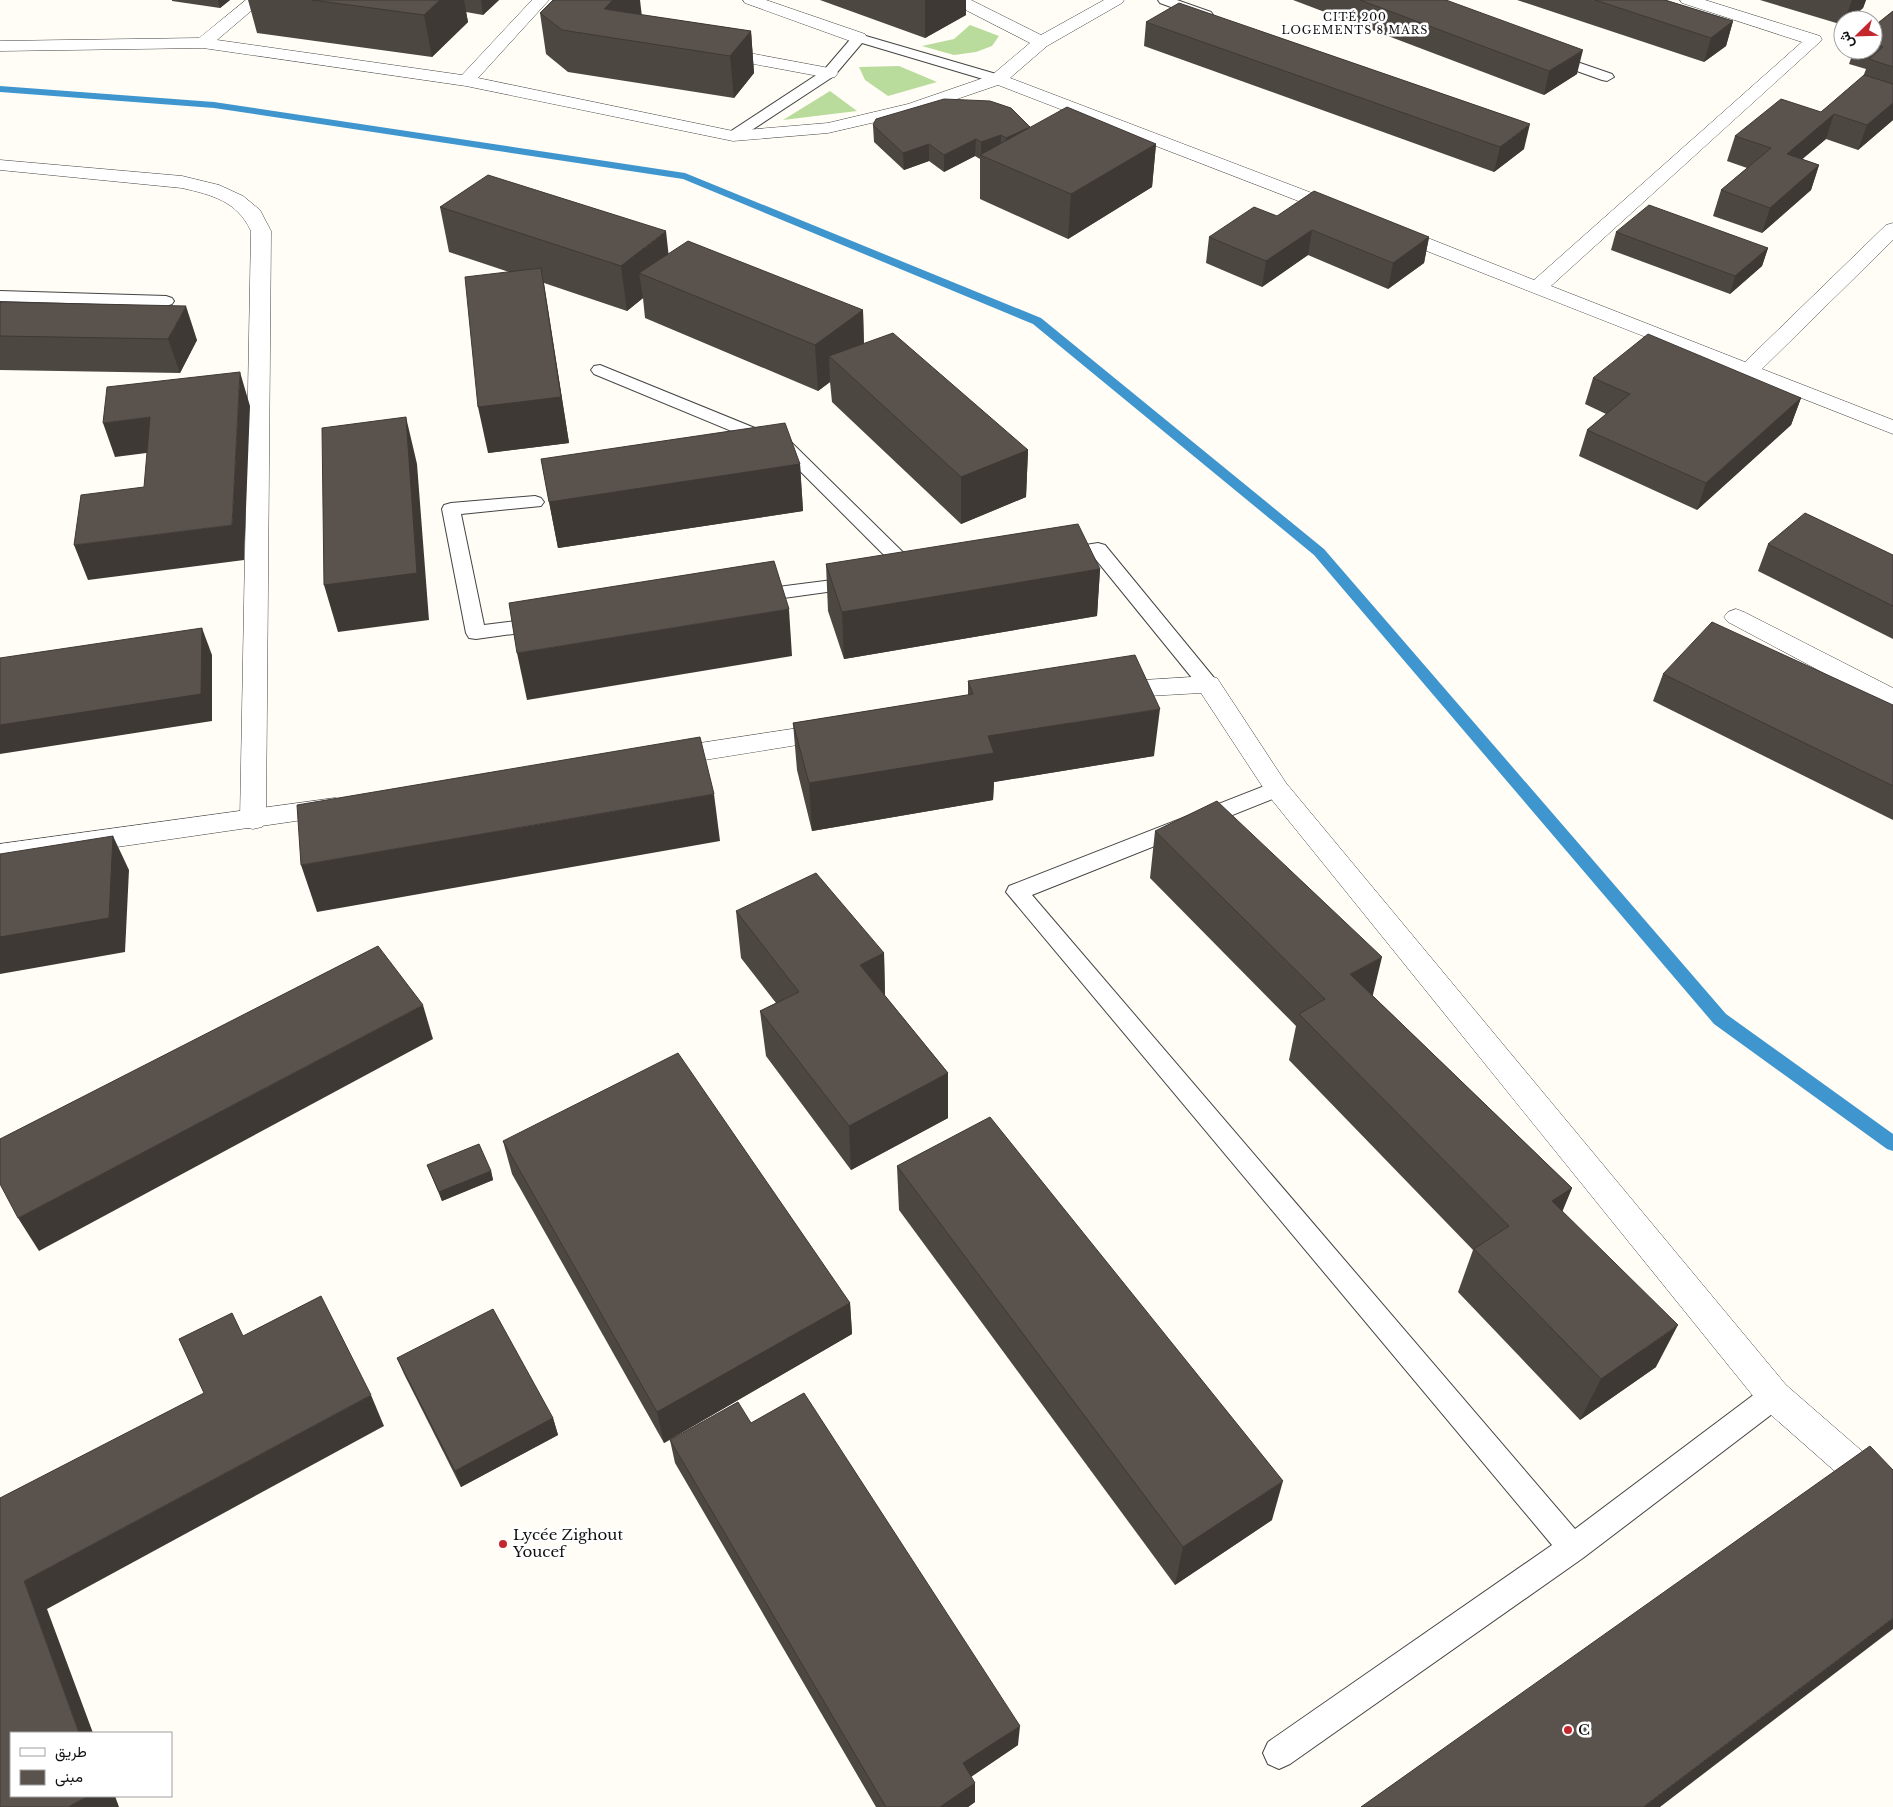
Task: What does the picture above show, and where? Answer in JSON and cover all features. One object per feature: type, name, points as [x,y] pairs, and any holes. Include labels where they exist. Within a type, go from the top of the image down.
[{"type":"street","points":[[203,43],[256,0]]},
{"type":"street","points":[[466,81],[541,0]]},
{"type":"street","points":[[751,0],[859,38]]},
{"type":"street","points":[[958,0],[1041,42]]},
{"type":"street","points":[[0,46],[203,43],[466,81],[733,136],[828,128],[913,108],[998,79],[1041,42],[1116,0]]},
{"type":"street","points":[[1538,287],[1814,40],[1688,0]]},
{"type":"street","points":[[698,48],[829,73]]},
{"type":"street","points":[[998,79],[1352,215]]},
{"type":"street","points":[[0,165],[182,182],[212,189],[236,200],[253,214],[261,231],[253,820]]},
{"type":"street","points":[[1380,226],[1893,428]]},
{"type":"street","points":[[1748,371],[1893,230]]},
{"type":"street","points":[[1736,617],[1893,699]]},
{"type":"street","points":[[1090,693],[1208,684],[1277,789],[1774,1396],[1893,1500]]},
{"type":"street","points":[[647,760],[853,728]]},
{"type":"street","points":[[0,854],[253,820],[361,803]]},
{"type":"lane","points":[[1165,0],[1221,20]]},
{"type":"lane","points":[[733,136],[829,73],[859,38],[998,79]]},
{"type":"lane","points":[[1534,51],[1607,77]]},
{"type":"lane","points":[[0,296],[166,301]]},
{"type":"lane","points":[[600,370],[786,447],[916,575]]},
{"type":"lane","points":[[535,502],[451,509],[476,632],[564,621]]},
{"type":"lane","points":[[1040,557],[1098,549],[1208,684]]},
{"type":"lane","points":[[896,578],[935,572]]},
{"type":"lane","points":[[740,598],[877,580]]},
{"type":"lane","points":[[1277,789],[1017,892],[1573,1548]]},
{"type":"lane","points":[[1279,1753],[1573,1548],[1774,1396]]},
{"type":"green space","points":[[970,25],[999,36],[992,46],[976,52],[954,55],[922,46],[954,39]]},
{"type":"green space","points":[[899,66],[937,82],[888,96],[865,80],[859,67]]},
{"type":"green space","points":[[830,91],[857,111],[783,120]]},
{"type":"building","points":[[312,0],[440,0],[424,15]]},
{"type":"building","points":[[553,0],[613,0],[604,9],[751,31],[730,56],[562,30],[540,13]]},
{"type":"building","points":[[1360,0],[1446,0],[1583,50],[1549,71]]},
{"type":"building","points":[[1595,0],[1665,0],[1733,21],[1711,38]]},
{"type":"building","points":[[1179,3],[1530,124],[1500,147],[1146,22]]},
{"type":"building","points":[[1893,11],[1893,67],[1872,60],[1883,60],[1883,19]]},
{"type":"building","points":[[1864,75],[1893,84],[1893,103],[1867,125],[1834,114],[1787,154],[1819,165],[1770,208],[1721,190],[1771,148],[1735,136],[1781,99],[1821,112]]},
{"type":"building","points":[[944,99],[990,101],[1011,108],[1030,127],[1006,138],[1001,135],[981,142],[976,139],[944,155],[929,144],[903,153],[873,125],[876,119]]},
{"type":"building","points":[[1067,107],[1156,144],[1071,194],[980,155]]},
{"type":"building","points":[[488,175],[666,231],[621,266],[440,207]]},
{"type":"building","points":[[1314,191],[1429,237],[1393,263],[1312,230],[1266,261],[1209,237],[1254,207],[1277,216]]},
{"type":"building","points":[[1649,205],[1768,248],[1735,276],[1616,232]]},
{"type":"building","points":[[688,241],[863,310],[815,345],[639,273]]},
{"type":"building","points":[[541,268],[561,397],[478,407],[465,277]]},
{"type":"building","points":[[0,302],[186,306],[168,339],[0,336]]},
{"type":"building","points":[[893,333],[1028,450],[961,477],[829,356]]},
{"type":"building","points":[[1648,334],[1801,398],[1706,483],[1587,430],[1630,394],[1593,378]]},
{"type":"building","points":[[240,372],[232,525],[74,545],[81,495],[144,487],[150,417],[103,423],[107,387]]},
{"type":"building","points":[[406,417],[417,573],[324,585],[322,428]]},
{"type":"building","points":[[785,423],[800,464],[549,502],[541,459]]},
{"type":"building","points":[[1805,513],[1893,555],[1893,606],[1768,544]]},
{"type":"building","points":[[1078,524],[1100,569],[842,612],[826,564]]},
{"type":"building","points":[[774,561],[789,609],[517,653],[509,603]]},
{"type":"building","points":[[1712,622],[1893,705],[1893,786],[1663,674]]},
{"type":"building","points":[[202,628],[201,694],[0,725],[0,658]]},
{"type":"building","points":[[1135,655],[1160,709],[988,736],[994,753],[809,783],[793,723],[973,694],[968,681]]},
{"type":"building","points":[[700,737],[714,794],[301,865],[297,805]]},
{"type":"building","points":[[1217,801],[1382,957],[1350,974],[1572,1188],[1552,1201],[1678,1325],[1601,1379],[1474,1249],[1509,1226],[1299,1014],[1325,999],[1155,831]]},
{"type":"building","points":[[113,836],[109,918],[0,937],[0,854]]},
{"type":"building","points":[[816,873],[884,953],[860,965],[948,1073],[849,1126],[760,1011],[799,992],[736,911]]},
{"type":"building","points":[[378,946],[423,1005],[18,1218],[0,1184],[0,1139]]},
{"type":"building","points":[[678,1053],[850,1303],[657,1412],[503,1141]]},
{"type":"building","points":[[990,1117],[1283,1481],[1183,1547],[897,1166]]},
{"type":"building","points":[[479,1144],[491,1171],[439,1192],[427,1165]]},
{"type":"building","points":[[321,1296],[371,1395],[24,1581],[79,1732],[10,1732],[10,1797],[86,1797],[68,1807],[0,1807],[0,1498],[204,1393],[179,1339],[232,1313],[243,1336]]},
{"type":"building","points":[[493,1309],[553,1418],[455,1471],[397,1358]]},
{"type":"building","points":[[804,1393],[1020,1726],[963,1763],[975,1783],[940,1807],[886,1807],[670,1440],[738,1402],[751,1423]]},
{"type":"building","points":[[1870,1446],[1893,1470],[1893,1618],[1643,1807],[1361,1807]]},
{"type":"waterway","points":[[0,89],[214,105],[685,176],[1037,321],[1319,552],[1720,1019],[1893,1144]]},
{"type":"place","name":"Lycée Zighout Youcef","points":[[503,1544]]},
{"type":"place","name":"C","points":[[1568,1730]]},
{"type":"district","name":"CITÉ 200 LOGEMENTS 8 MARS","points":[[1355,23]]}]
